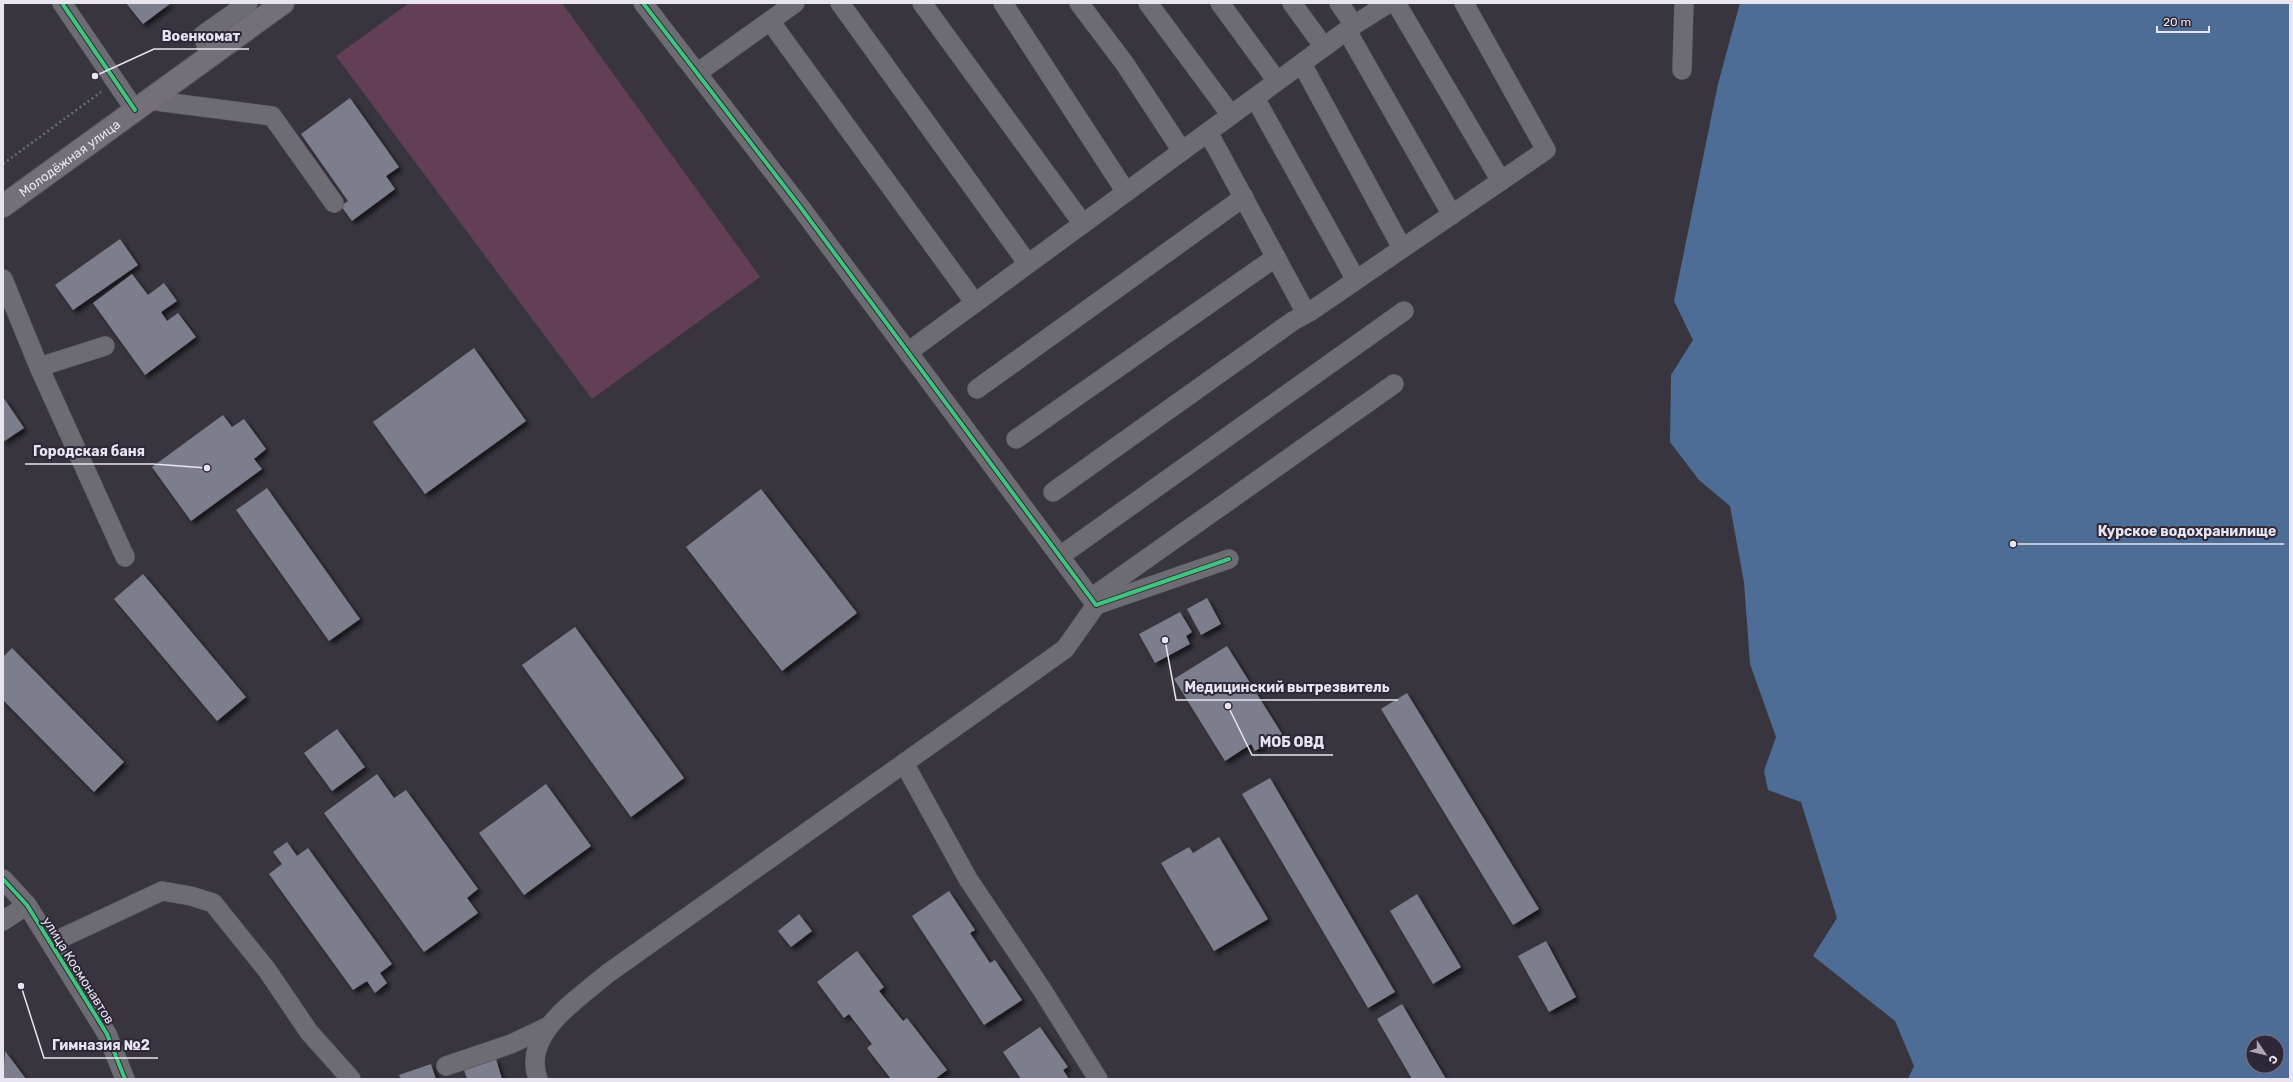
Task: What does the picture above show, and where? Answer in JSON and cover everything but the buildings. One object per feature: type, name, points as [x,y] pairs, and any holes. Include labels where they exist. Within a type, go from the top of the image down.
[{"type":"main road","name":"Молодёжная улица","points":[[3,206],[284,3]]},
{"type":"street","points":[[62,3],[114,79],[142,105],[272,116],[334,203]]},
{"type":"street","points":[[209,56],[203,35],[248,3]]},
{"type":"street","points":[[643,3],[798,204],[1093,602]]},
{"type":"street","points":[[697,73],[795,3]]},
{"type":"street","points":[[840,3],[1028,264]]},
{"type":"street","points":[[922,3],[1083,224]]},
{"type":"street","points":[[1003,3],[1126,192]]},
{"type":"street","points":[[1079,3],[1125,64],[1182,151]]},
{"type":"street","points":[[1148,3],[1231,115]]},
{"type":"street","points":[[1220,3],[1278,81]]},
{"type":"street","points":[[1292,3],[1324,47]]},
{"type":"street","points":[[1339,3],[1350,28],[1452,215]]},
{"type":"street","points":[[908,352],[1350,28],[1389,3]]},
{"type":"street","points":[[1396,3],[1501,181]]},
{"type":"street","points":[[1053,492],[1293,321],[1356,280],[1546,150],[1464,3]]},
{"type":"street","points":[[1682,70],[1684,3]]},
{"type":"street","points":[[770,21],[975,303]]},
{"type":"street","points":[[1302,64],[1402,248]]},
{"type":"street","points":[[1254,98],[1356,280]]},
{"type":"street","points":[[1208,132],[1306,313]]},
{"type":"street","points":[[977,389],[1244,198]]},
{"type":"street","points":[[1016,439],[1276,257]]},
{"type":"street","points":[[3,279],[39,367],[125,557]]},
{"type":"street","points":[[1060,556],[1404,311]]},
{"type":"street","points":[[39,367],[105,346]]},
{"type":"street","points":[[446,1066],[511,1044],[547,1027],[607,974],[1065,649],[1093,602],[1394,384]]},
{"type":"street","points":[[1093,602],[1229,559]]},
{"type":"street","points":[[904,763],[968,879],[1041,988],[1098,1079]]},
{"type":"street","name":"улица Космонавтов","points":[[3,879],[27,905],[107,1034],[125,1079]]},
{"type":"street","points":[[51,944],[162,891],[191,896],[213,903],[267,970],[308,1032],[351,1079]]},
{"type":"street","points":[[3,921],[27,905]]},
{"type":"street","points":[[538,1079],[535,1071],[537,1047],[547,1027]]},
{"type":"path","points":[[3,164],[103,90],[114,79]]},
{"type":"shaded area","points":[[409,3],[562,3],[760,277],[592,399],[336,56]]},
{"type":"water","points":[[1740,3],[2290,3],[2290,1079],[1908,1079],[1914,1066],[1895,1021],[1813,956],[1837,918],[1801,802],[1768,790],[1764,771],[1776,737],[1750,664],[1744,582],[1730,506],[1699,480],[1670,442],[1671,375],[1693,340],[1674,301],[1718,84]]},
{"type":"cycle path","points":[[62,3],[135,110]]},
{"type":"cycle path","points":[[643,3],[798,204],[1096,605],[1229,559]]},
{"type":"cycle path","points":[[3,879],[27,905],[107,1034],[125,1079]]},
{"type":"place","name":"Военкомат","points":[[95,76]]},
{"type":"place","name":"Городская баня","points":[[207,468]]},
{"type":"place","name":"Курское водохранилище","points":[[2013,544]]},
{"type":"place","name":"Медицинский вытрезвитель","points":[[1165,640]]},
{"type":"place","name":"МОБ ОВД","points":[[1228,706]]},
{"type":"place","name":"Гимназия №2","points":[[21,986]]}]
